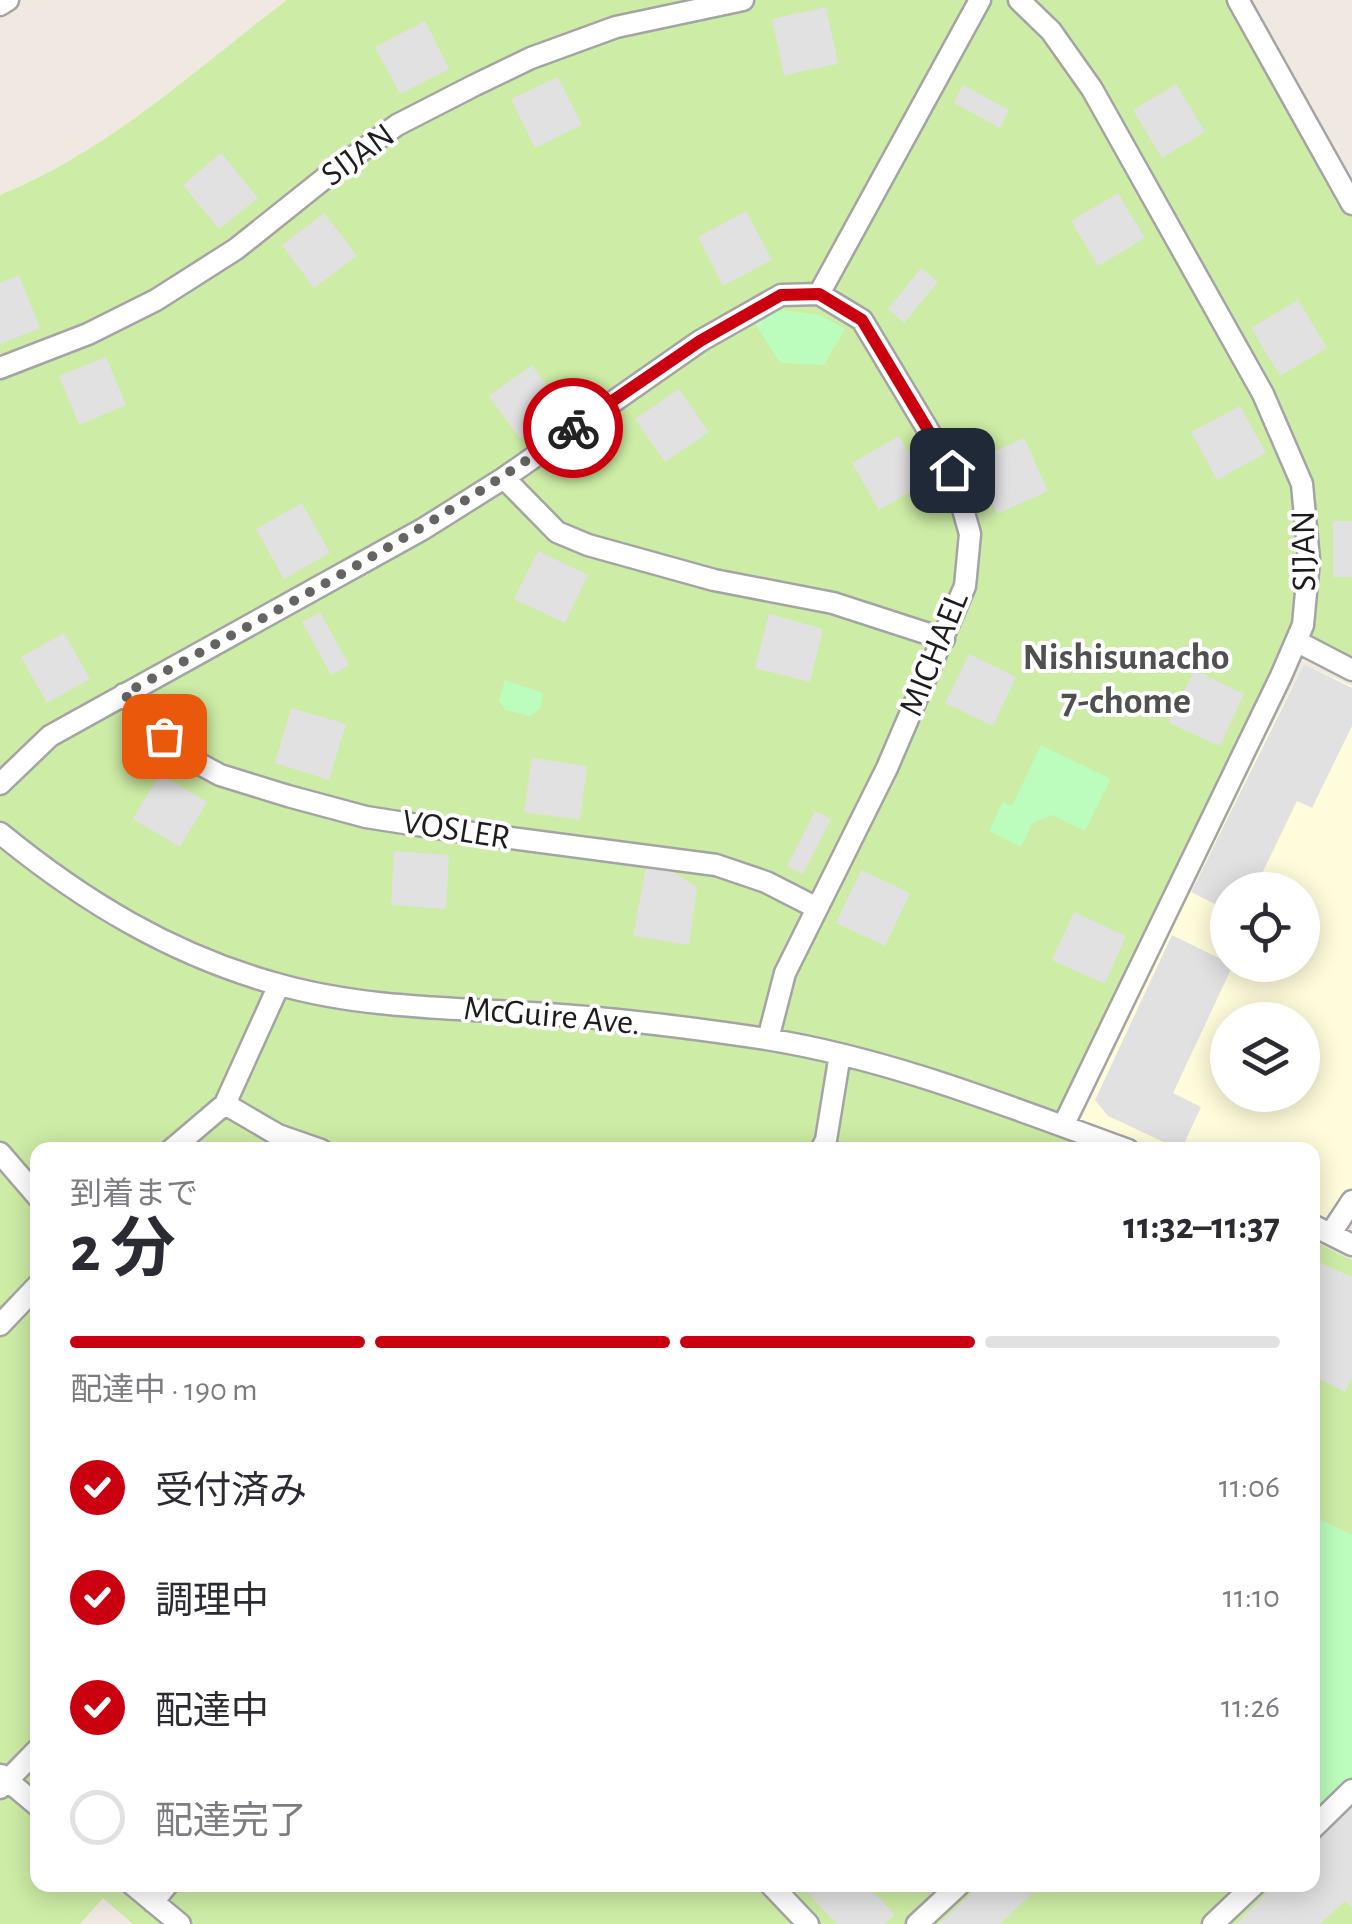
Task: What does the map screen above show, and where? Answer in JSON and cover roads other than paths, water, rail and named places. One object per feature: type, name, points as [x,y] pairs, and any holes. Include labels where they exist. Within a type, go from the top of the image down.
[{"type":"street","points":[[0,5],[8,0]]},
{"type":"street","name":"SIJAN","points":[[0,368],[88,334],[156,300],[236,249],[334,170],[398,125],[475,85],[531,58],[616,27],[743,0]]},
{"type":"street","points":[[0,784],[50,736],[422,529],[504,478],[700,341],[781,295],[819,294],[980,0]]},
{"type":"street","name":"SIJAN","points":[[1019,0],[1051,31],[1092,90],[1263,394],[1302,484],[1310,560],[1303,625],[1243,760],[1063,1126]]},
{"type":"street","points":[[1238,0],[1352,204]]},
{"type":"street","name":"MICHAEL","points":[[768,1039],[785,973],[887,768],[944,639],[965,586],[970,534],[952,470],[862,320],[819,294]]},
{"type":"street","points":[[504,478],[557,532],[588,546],[714,580],[832,602],[944,639]]},
{"type":"street","points":[[1296,641],[1352,670]]},
{"type":"street","name":"VOSLER","points":[[124,694],[185,756],[220,774],[288,796],[366,817],[716,865],[766,882],[815,907]]},
{"type":"street","name":"McGuire Ave.","points":[[0,833],[71,888],[157,940],[279,985],[366,1002],[591,1017],[768,1039],[928,1079],[1106,1142]]},
{"type":"street","points":[[181,1142],[225,1104],[279,985]]},
{"type":"street","points":[[825,1142],[840,1054]]},
{"type":"street","points":[[225,1104],[300,1142]]},
{"type":"street","points":[[0,1153],[30,1189]]},
{"type":"street","points":[[1352,1201],[1322,1229],[1352,1245]]},
{"type":"street","points":[[0,1325],[30,1293]]},
{"type":"street","points":[[30,1756],[3,1781],[30,1800]]},
{"type":"street","points":[[1320,1821],[1352,1790]]},
{"type":"street","points":[[141,1892],[180,1924]]},
{"type":"street","points":[[153,1902],[161,1892]]},
{"type":"street","points":[[778,1892],[808,1924]]},
{"type":"street","points":[[917,1924],[951,1892]]},
{"type":"street","points":[[1213,1924],[1247,1892]]},
{"type":"district","name":"Nishisunacho 7-chome","points":[[1126,680]]}]
